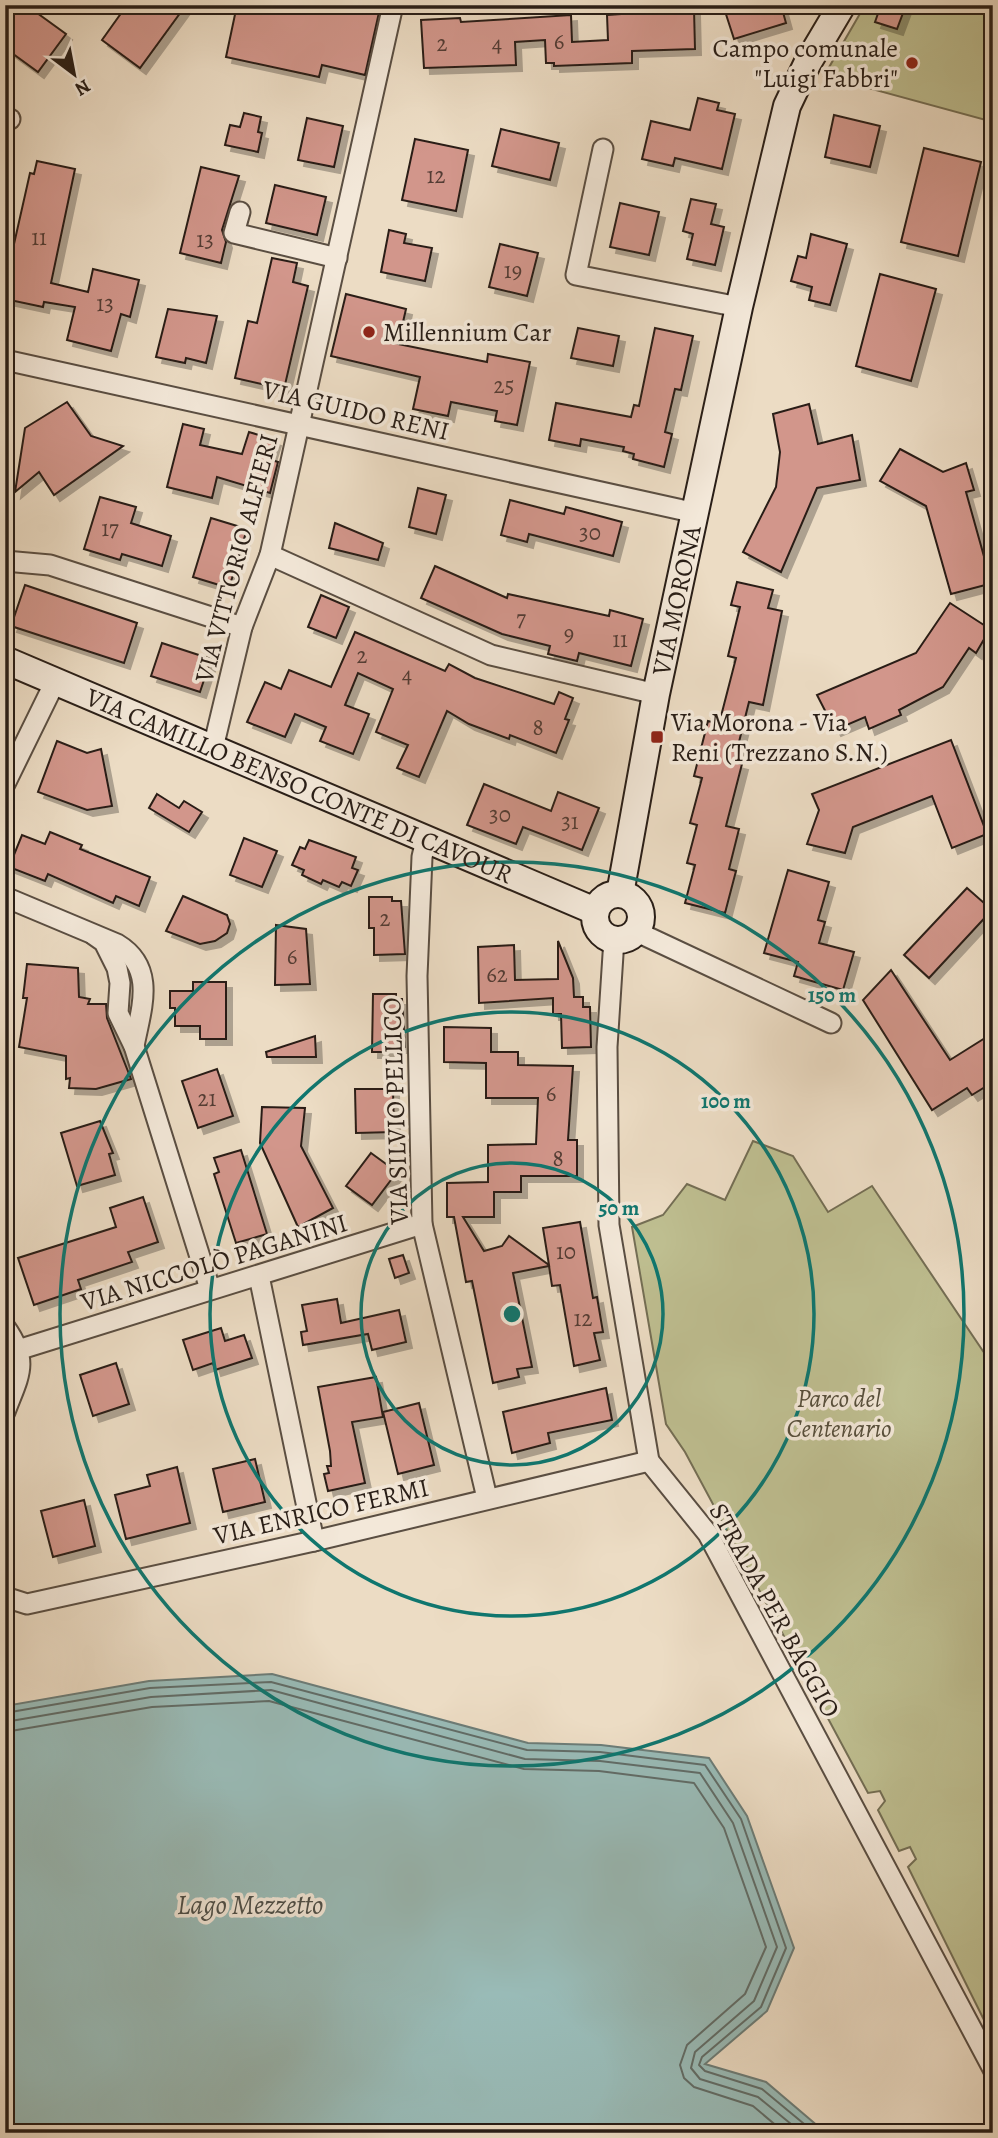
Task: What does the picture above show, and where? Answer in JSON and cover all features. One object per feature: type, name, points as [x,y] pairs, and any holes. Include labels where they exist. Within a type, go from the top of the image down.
[{"type":"main road","name":"VIA MORONA","points":[[620,894],[656,694],[739,307],[787,106],[807,64],[842,5]]},
{"type":"main road","name":"VIA CAMILLO BENSO CONTE DI CAVOUR","points":[[5,660],[595,911]]},
{"type":"main road","points":[[620,894],[631,898],[639,908],[640,920],[625,935],[598,929],[595,911],[604,898],[620,894]]},
{"type":"street","name":"VIA VITTORIO ALFIERI","points":[[213,748],[242,627],[270,555],[393,5]]},
{"type":"street","points":[[603,149],[576,275],[739,307]]},
{"type":"street","points":[[240,212],[234,233],[337,258]]},
{"type":"street","name":"VIA GUIDO RENI","points":[[5,360],[696,513]]},
{"type":"street","points":[[270,555],[491,656],[656,694]]},
{"type":"street","points":[[5,561],[50,565],[242,627]]},
{"type":"street","points":[[5,784],[55,682]]},
{"type":"street","name":"VIA SILVIO PELLICO","points":[[426,840],[422,857],[417,976],[422,1224],[487,1498]]},
{"type":"street","points":[[5,897],[123,947],[144,978],[142,1010],[134,1046],[210,1289]]},
{"type":"street","points":[[625,935],[831,1023]]},
{"type":"street","name":"STRADA PER BAGGIO","points":[[625,935],[607,1046],[609,1225],[649,1461],[708,1534],[993,2069]]},
{"type":"street","name":"VIA NICCOLÒ PAGANINI","points":[[21,1349],[422,1224]]},
{"type":"street","points":[[259,1276],[314,1541]]},
{"type":"street","points":[[5,1327],[21,1349],[19,1375],[5,1412]]},
{"type":"street","name":"VIA ENRICO FERMI","points":[[5,1597],[27,1604],[314,1541],[649,1461]]},
{"type":"green space","name":"Campo comunale \"Luigi Fabbri\"","points":[[865,5],[993,5],[993,122],[824,76]]},
{"type":"green space","name":"Parco del Centenario","points":[[753,1141],[793,1156],[828,1212],[872,1186],[993,1366],[993,2017],[984,2020],[908,1867],[916,1859],[910,1847],[899,1851],[878,1810],[885,1801],[880,1791],[868,1793],[685,1452],[666,1424],[632,1227],[663,1215],[687,1184],[725,1200]]},
{"type":"water","name":"Lago Mezzetto","points":[[272,1674],[528,1743],[601,1745],[709,1758],[747,1816],[794,1948],[767,2011],[705,2064],[766,2082],[826,2133],[5,2133],[5,1706],[149,1681]]},
{"type":"building","points":[[5,5],[26,5],[66,34],[38,72],[5,48]]},
{"type":"building","points":[[127,5],[186,5],[140,68],[102,40]]},
{"type":"building","points":[[237,5],[380,8],[365,75],[322,65],[319,77],[226,57]]},
{"type":"building","points":[[723,5],[781,5],[786,23],[734,39]]},
{"type":"building","points":[[881,5],[906,5],[897,29],[875,22]]},
{"type":"building","points":[[694,9],[695,49],[632,51],[632,63],[554,66],[554,63],[546,63],[545,40],[515,42],[516,65],[424,68],[421,20],[460,18],[461,22],[571,15],[572,42],[608,40],[607,15]]},
{"type":"building","points":[[698,98],[719,103],[717,110],[735,114],[722,169],[675,158],[673,166],[642,159],[651,121],[690,130]]},
{"type":"building","points":[[244,113],[261,117],[258,132],[262,133],[258,152],[225,145],[230,125],[240,127]]},
{"type":"building","points":[[834,115],[880,126],[870,167],[825,157]]},
{"type":"building","points":[[307,118],[343,126],[334,167],[298,160]]},
{"type":"building","points":[[501,129],[559,143],[550,180],[492,166]]},
{"type":"building","points":[[415,139],[468,150],[456,211],[402,200]]},
{"type":"building","points":[[924,148],[981,162],[958,256],[901,242]]},
{"type":"building","points":[[37,161],[75,169],[51,283],[88,292],[93,269],[139,280],[130,317],[121,314],[111,351],[67,340],[75,307],[44,302],[43,307],[5,299],[5,284],[30,173],[34,174]]},
{"type":"building","points":[[201,167],[239,176],[222,230],[226,242],[221,263],[180,253]]},
{"type":"building","points":[[275,185],[326,197],[317,235],[266,223]]},
{"type":"building","points":[[691,199],[716,204],[711,224],[724,227],[715,265],[687,259],[693,234],[683,231]]},
{"type":"building","points":[[620,203],[659,212],[649,255],[610,247]]},
{"type":"building","points":[[389,230],[406,234],[404,243],[432,248],[425,281],[381,272]]},
{"type":"building","points":[[811,234],[847,244],[830,305],[809,300],[812,287],[791,281],[798,256],[806,258]]},
{"type":"building","points":[[500,244],[538,253],[527,296],[489,287]]},
{"type":"building","points":[[272,258],[297,263],[293,282],[308,286],[284,389],[235,378],[248,321],[257,323]]},
{"type":"building","points":[[880,274],[936,289],[911,381],[856,366]]},
{"type":"building","points":[[346,294],[406,309],[398,344],[487,362],[488,354],[530,362],[517,425],[495,421],[497,411],[451,402],[448,416],[413,409],[420,377],[331,356]]},
{"type":"building","points":[[168,309],[217,316],[206,363],[186,358],[185,363],[156,357]]},
{"type":"building","points":[[578,328],[619,336],[613,366],[571,358]]},
{"type":"building","points":[[655,328],[693,336],[681,390],[675,389],[665,432],[672,434],[664,467],[633,459],[634,454],[623,451],[624,447],[581,439],[580,446],[549,440],[556,403],[631,417],[634,405],[639,406]]},
{"type":"building","points":[[67,402],[91,436],[123,446],[54,495],[39,472],[15,492],[25,428]]},
{"type":"building","points":[[809,404],[818,444],[852,435],[860,480],[817,488],[781,572],[743,552],[776,487],[780,452],[773,414]]},
{"type":"building","points":[[183,424],[204,429],[200,445],[242,454],[249,432],[275,440],[269,459],[278,462],[270,493],[217,477],[212,498],[167,487]]},
{"type":"building","points":[[900,449],[943,472],[966,463],[974,490],[966,492],[985,560],[989,559],[993,583],[951,594],[926,506],[880,481]]},
{"type":"building","points":[[418,488],[446,495],[436,534],[409,527]]},
{"type":"building","points":[[100,497],[136,507],[131,523],[171,536],[162,566],[122,554],[120,560],[84,549]]},
{"type":"building","points":[[510,500],[564,514],[566,507],[622,522],[613,556],[529,534],[527,542],[501,535]]},
{"type":"building","points":[[211,518],[247,529],[229,588],[193,577]]},
{"type":"building","points":[[335,523],[383,543],[378,560],[329,548]]},
{"type":"building","points":[[435,566],[507,598],[508,594],[609,616],[610,610],[643,619],[631,666],[579,653],[577,661],[548,654],[550,646],[502,634],[421,598]]},
{"type":"building","points":[[737,582],[773,590],[768,608],[782,611],[763,705],[749,702],[734,762],[742,764],[726,826],[739,829],[729,869],[736,871],[725,913],[685,903],[695,865],[687,863],[697,825],[690,823],[702,778],[694,776],[708,721],[719,724],[736,658],[728,656],[740,607],[731,605]]},
{"type":"building","points":[[25,585],[137,623],[124,663],[11,626]]},
{"type":"building","points":[[321,595],[349,607],[336,638],[308,627]]},
{"type":"building","points":[[950,603],[990,629],[976,653],[969,648],[943,687],[899,710],[901,715],[869,729],[865,717],[835,730],[817,695],[916,653]]},
{"type":"building","points":[[355,632],[445,671],[449,664],[475,678],[554,704],[559,692],[573,698],[565,719],[569,720],[556,753],[510,735],[509,739],[469,724],[447,711],[419,777],[397,768],[408,745],[376,732],[393,689],[358,673],[345,705],[369,714],[353,754],[320,741],[326,727],[295,714],[285,737],[247,722],[265,682],[281,689],[289,670],[331,687]]},
{"type":"building","points":[[162,643],[211,659],[200,692],[151,676]]},
{"type":"building","points":[[951,740],[987,834],[952,848],[932,796],[853,827],[845,853],[807,844],[819,810],[812,794]]},
{"type":"building","points":[[57,741],[87,753],[101,749],[112,806],[87,810],[38,792]]},
{"type":"building","points":[[484,784],[551,811],[558,792],[599,808],[582,850],[523,827],[516,844],[467,825]]},
{"type":"building","points":[[157,794],[179,808],[184,801],[202,812],[189,832],[149,808]]},
{"type":"building","points":[[50,832],[82,845],[80,849],[150,877],[139,906],[116,896],[113,903],[48,874],[45,881],[9,867],[22,835],[45,844]]},
{"type":"building","points":[[244,838],[277,851],[262,887],[230,875]]},
{"type":"building","points":[[309,840],[356,857],[352,868],[358,870],[351,886],[342,882],[339,887],[323,880],[321,884],[302,875],[304,870],[292,865],[300,847],[305,849]]},
{"type":"building","points":[[788,870],[829,882],[818,920],[825,922],[819,943],[854,952],[843,990],[794,976],[798,962],[764,953]]},
{"type":"building","points":[[967,888],[992,910],[929,978],[904,955]]},
{"type":"building","points":[[183,896],[227,915],[230,924],[227,933],[215,941],[200,944],[166,931]]},
{"type":"building","points":[[369,897],[392,897],[392,901],[401,901],[405,954],[374,955],[374,928],[369,928]]},
{"type":"building","points":[[276,925],[306,929],[310,984],[275,985]]},
{"type":"building","points":[[558,941],[573,978],[574,997],[583,997],[583,1007],[590,1007],[591,1047],[562,1048],[561,1014],[553,1014],[553,998],[479,1003],[478,947],[514,945],[515,980],[558,979]]},
{"type":"building","points":[[27,964],[78,968],[79,997],[90,999],[88,1004],[106,1004],[107,1018],[131,1079],[96,1089],[69,1088],[70,1078],[66,1079],[66,1056],[19,1047],[27,998],[23,998]]},
{"type":"building","points":[[891,970],[950,1060],[993,1033],[993,1082],[972,1095],[967,1088],[932,1110],[863,1000]]},
{"type":"building","points":[[193,982],[226,982],[226,1039],[200,1039],[200,1026],[175,1026],[175,1008],[170,1008],[170,991],[193,991]]},
{"type":"building","points":[[373,994],[396,994],[396,999],[402,999],[405,1047],[398,1047],[398,1052],[372,1052]]},
{"type":"building","points":[[444,1027],[491,1028],[491,1052],[518,1052],[518,1065],[573,1066],[568,1140],[577,1140],[577,1176],[521,1176],[521,1192],[494,1192],[494,1217],[463,1217],[484,1251],[502,1246],[509,1236],[549,1265],[543,1228],[580,1222],[593,1298],[597,1297],[603,1332],[594,1333],[600,1360],[574,1366],[560,1285],[552,1286],[549,1266],[513,1273],[532,1367],[517,1369],[519,1377],[493,1383],[472,1281],[466,1282],[454,1217],[447,1217],[447,1183],[488,1182],[488,1145],[536,1144],[538,1098],[486,1098],[486,1063],[444,1062]]},
{"type":"building","points":[[315,1036],[316,1057],[267,1057],[266,1052]]},
{"type":"building","points":[[217,1069],[233,1116],[198,1128],[182,1081]]},
{"type":"building","points":[[355,1089],[393,1089],[394,1132],[356,1133]]},
{"type":"building","points":[[262,1107],[305,1108],[301,1146],[333,1208],[298,1227],[260,1143]]},
{"type":"building","points":[[100,1121],[113,1153],[109,1154],[115,1175],[77,1186],[61,1133]]},
{"type":"building","points":[[241,1150],[267,1234],[236,1243],[214,1174],[219,1172],[214,1158]]},
{"type":"building","points":[[371,1153],[397,1172],[372,1205],[346,1186]]},
{"type":"building","points":[[143,1197],[158,1242],[128,1252],[132,1262],[78,1280],[81,1289],[34,1305],[18,1258],[116,1227],[110,1208]]},
{"type":"building","points":[[403,1255],[409,1273],[395,1278],[389,1259]]},
{"type":"building","points":[[337,1299],[341,1323],[399,1310],[406,1342],[372,1350],[368,1334],[303,1345],[301,1332],[307,1331],[302,1305]]},
{"type":"building","points":[[221,1328],[225,1341],[244,1335],[252,1358],[215,1370],[213,1363],[193,1370],[183,1340]]},
{"type":"building","points":[[116,1363],[129,1404],[93,1416],[80,1375]]},
{"type":"building","points":[[376,1377],[383,1417],[352,1422],[365,1483],[328,1491],[324,1474],[329,1473],[327,1466],[331,1466],[330,1451],[318,1387]]},
{"type":"building","points":[[606,1388],[612,1420],[548,1433],[550,1443],[512,1453],[503,1412]]},
{"type":"building","points":[[419,1403],[434,1465],[398,1474],[383,1412]]},
{"type":"building","points":[[255,1459],[265,1502],[223,1512],[213,1469]]},
{"type":"building","points":[[177,1467],[190,1523],[126,1539],[115,1495],[150,1486],[147,1475]]},
{"type":"building","points":[[84,1500],[95,1546],[53,1557],[41,1511]]},
{"type":"place","name":"Campo comunale \"Luigi Fabbri\"","points":[[912,63]]},
{"type":"place","name":"Millennium Car","points":[[369,332]]},
{"type":"place","name":"Via Morona - Via Reni (Trezzano S.N.)","points":[[657,737]]}]
